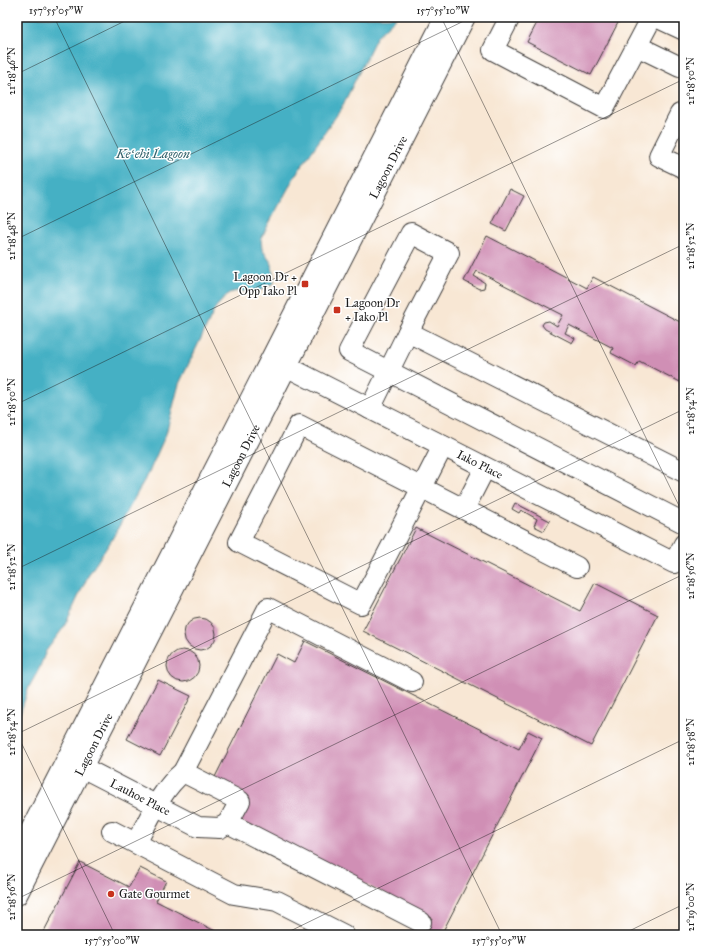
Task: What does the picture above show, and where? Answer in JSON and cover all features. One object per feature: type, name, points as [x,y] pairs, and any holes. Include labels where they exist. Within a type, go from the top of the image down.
[{"type":"street","name":"Lagoon Drive","points":[[279,362],[445,17]]},
{"type":"street","name":"Lagoon Drive","points":[[17,895],[74,763],[279,362],[465,17]]},
{"type":"street","points":[[510,17],[493,50],[604,108],[652,17]]},
{"type":"street","points":[[656,17],[684,30]]},
{"type":"street","points":[[637,46],[680,67],[684,66]]},
{"type":"street","points":[[684,116],[680,114],[659,156],[684,168]]},
{"type":"street","points":[[370,409],[390,372],[408,332],[449,253],[410,233],[349,351],[390,372],[684,523]]},
{"type":"street","points":[[408,332],[684,472]]},
{"type":"street","name":"Iako Place","points":[[279,362],[674,564],[684,544]]},
{"type":"street","points":[[443,446],[422,488],[361,604],[239,542],[299,425],[422,488],[578,567]]},
{"type":"street","points":[[464,509],[485,468]]},
{"type":"street","points":[[136,843],[156,806],[172,781],[183,772],[268,608],[412,682]]},
{"type":"street","name":"Lagoon Drive","points":[[17,857],[74,763]]},
{"type":"street","name":"Lauhoe Place","points":[[74,763],[198,827],[220,828],[228,823]]},
{"type":"street","points":[[183,772],[240,801],[228,823],[421,922]]},
{"type":"street","points":[[112,831],[234,894],[277,901],[344,935]]},
{"type":"water","name":"Keʻehi Lagoon","points":[[17,17],[397,17],[377,36],[341,109],[295,176],[261,239],[262,249],[272,264],[274,283],[257,292],[237,291],[229,293],[216,307],[179,384],[166,434],[150,470],[111,541],[89,574],[64,627],[46,651],[39,669],[29,687],[17,722]]},
{"type":"building","points":[[540,17],[621,17],[591,75],[527,42]]},
{"type":"building","points":[[510,189],[524,196],[506,231],[492,224]]},
{"type":"building","points":[[487,236],[587,288],[593,277],[684,324],[684,384],[639,361],[636,366],[611,353],[613,348],[569,325],[565,333],[575,338],[572,343],[545,329],[542,325],[544,322],[549,321],[557,326],[563,315],[477,271],[474,276],[485,283],[484,288],[479,289],[464,281]]},
{"type":"building","points":[[515,503],[550,521],[544,531],[534,526],[537,519],[521,510],[519,513],[512,509]]},
{"type":"building","points":[[416,528],[580,611],[595,583],[658,615],[591,746],[363,631]]},
{"type":"building","points":[[197,618],[203,618],[213,625],[216,634],[215,640],[209,647],[203,650],[197,650],[187,643],[184,637],[184,631],[191,621]]},
{"type":"building","points":[[305,641],[519,749],[528,731],[542,738],[441,935],[423,935],[432,918],[235,819],[214,779],[277,654],[294,663]]},
{"type":"building","points":[[183,650],[189,651],[196,657],[199,666],[198,672],[192,679],[183,682],[177,681],[170,675],[167,666],[168,660],[174,653]]},
{"type":"building","points":[[158,680],[191,696],[160,756],[127,739]]},
{"type":"building","name":"Gate Gourmet","points":[[80,862],[129,887],[140,868],[166,881],[156,901],[223,935],[42,935]]},
{"type":"place","name":"Lagoon Dr + Opp Iako Pl","points":[[305,284]]},
{"type":"place","name":"Lagoon Dr + Iako Pl","points":[[337,310]]},
{"type":"place","name":"Gate Gourmet","points":[[111,894]]}]
